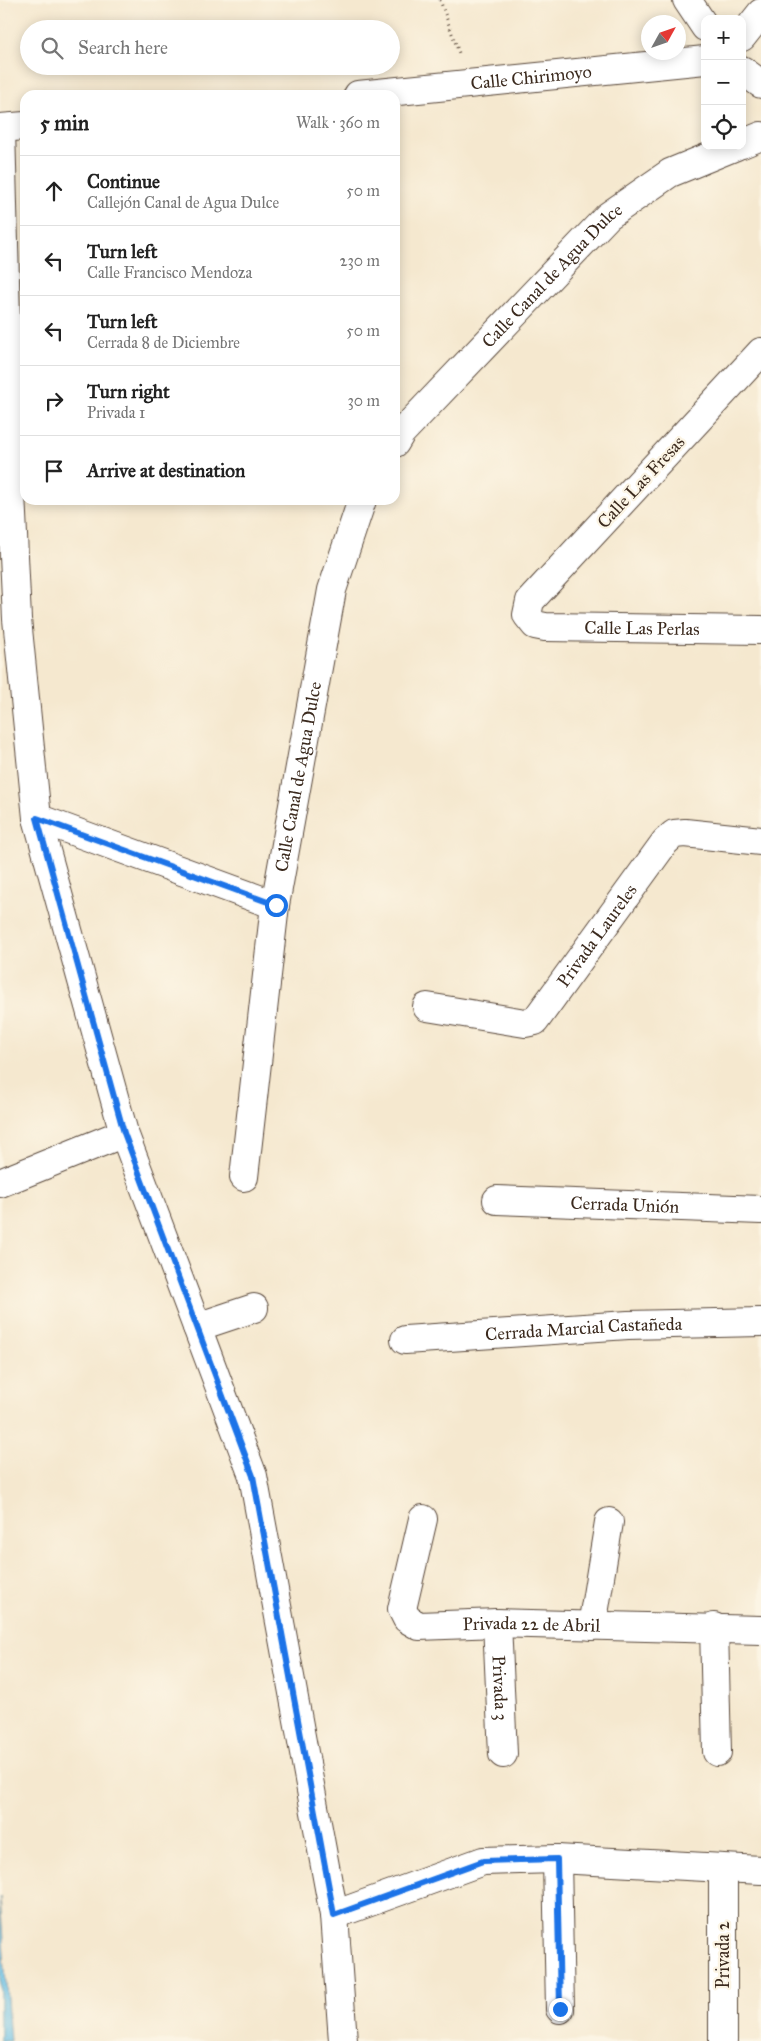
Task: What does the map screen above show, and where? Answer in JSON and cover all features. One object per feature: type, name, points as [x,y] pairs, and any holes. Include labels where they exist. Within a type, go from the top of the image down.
[{"type":"street","points":[[687,0],[701,21]]},
{"type":"street","points":[[746,32],[761,13]]},
{"type":"street","name":"Calle Chirimoyo","points":[[400,91],[701,60]]},
{"type":"street","points":[[746,73],[761,84]]},
{"type":"street","points":[[9,127],[5,472],[9,620],[37,818],[124,1133],[253,1476],[334,1915],[343,2041]]},
{"type":"street","points":[[746,142],[761,136]]},
{"type":"street","name":"Calle Canal de Agua Dulce","points":[[400,433],[608,216],[670,173],[726,150]]},
{"type":"street","name":"Calle Las Fresas","points":[[527,615],[530,602],[761,352]]},
{"type":"street","name":"Calle Canal de Agua Dulce","points":[[244,1177],[276,905],[332,590],[360,505]]},
{"type":"street","name":"Calle Las Perlas","points":[[527,615],[535,625],[545,627],[761,630]]},
{"type":"street","points":[[37,818],[276,905]]},
{"type":"street","name":"Privada Laureles","points":[[426,1007],[525,1023],[535,1021],[665,842],[674,834],[685,833],[761,841]]},
{"type":"street","points":[[0,1183],[124,1133]]},
{"type":"street","name":"Cerrada Unión","points":[[498,1200],[756,1209]]},
{"type":"street","points":[[197,1328],[254,1308]]},
{"type":"street","name":"Cerrada Marcial Castañeda","points":[[405,1340],[628,1325],[761,1322]]},
{"type":"street","name":"Privada 22 de Abril","points":[[423,1519],[402,1609],[407,1619],[419,1626],[497,1623],[714,1627],[761,1630]]},
{"type":"street","points":[[592,1626],[610,1522]]},
{"type":"street","name":"Privada 3","points":[[497,1623],[503,1754]]},
{"type":"street","points":[[714,1627],[717,1752]]},
{"type":"street","points":[[334,1915],[483,1861],[557,1859],[761,1870]]},
{"type":"street","points":[[557,1859],[560,2009]]},
{"type":"street","name":"Privada 2","points":[[723,1869],[723,2041]]},
{"type":"path","points":[[440,0],[470,85]]},
{"type":"water","points":[[0,1897],[10,2041],[0,2041]]},
{"type":"route","points":[[276,905],[37,818],[124,1133],[253,1476],[334,1915],[483,1861],[557,1859],[560,2009]]}]
